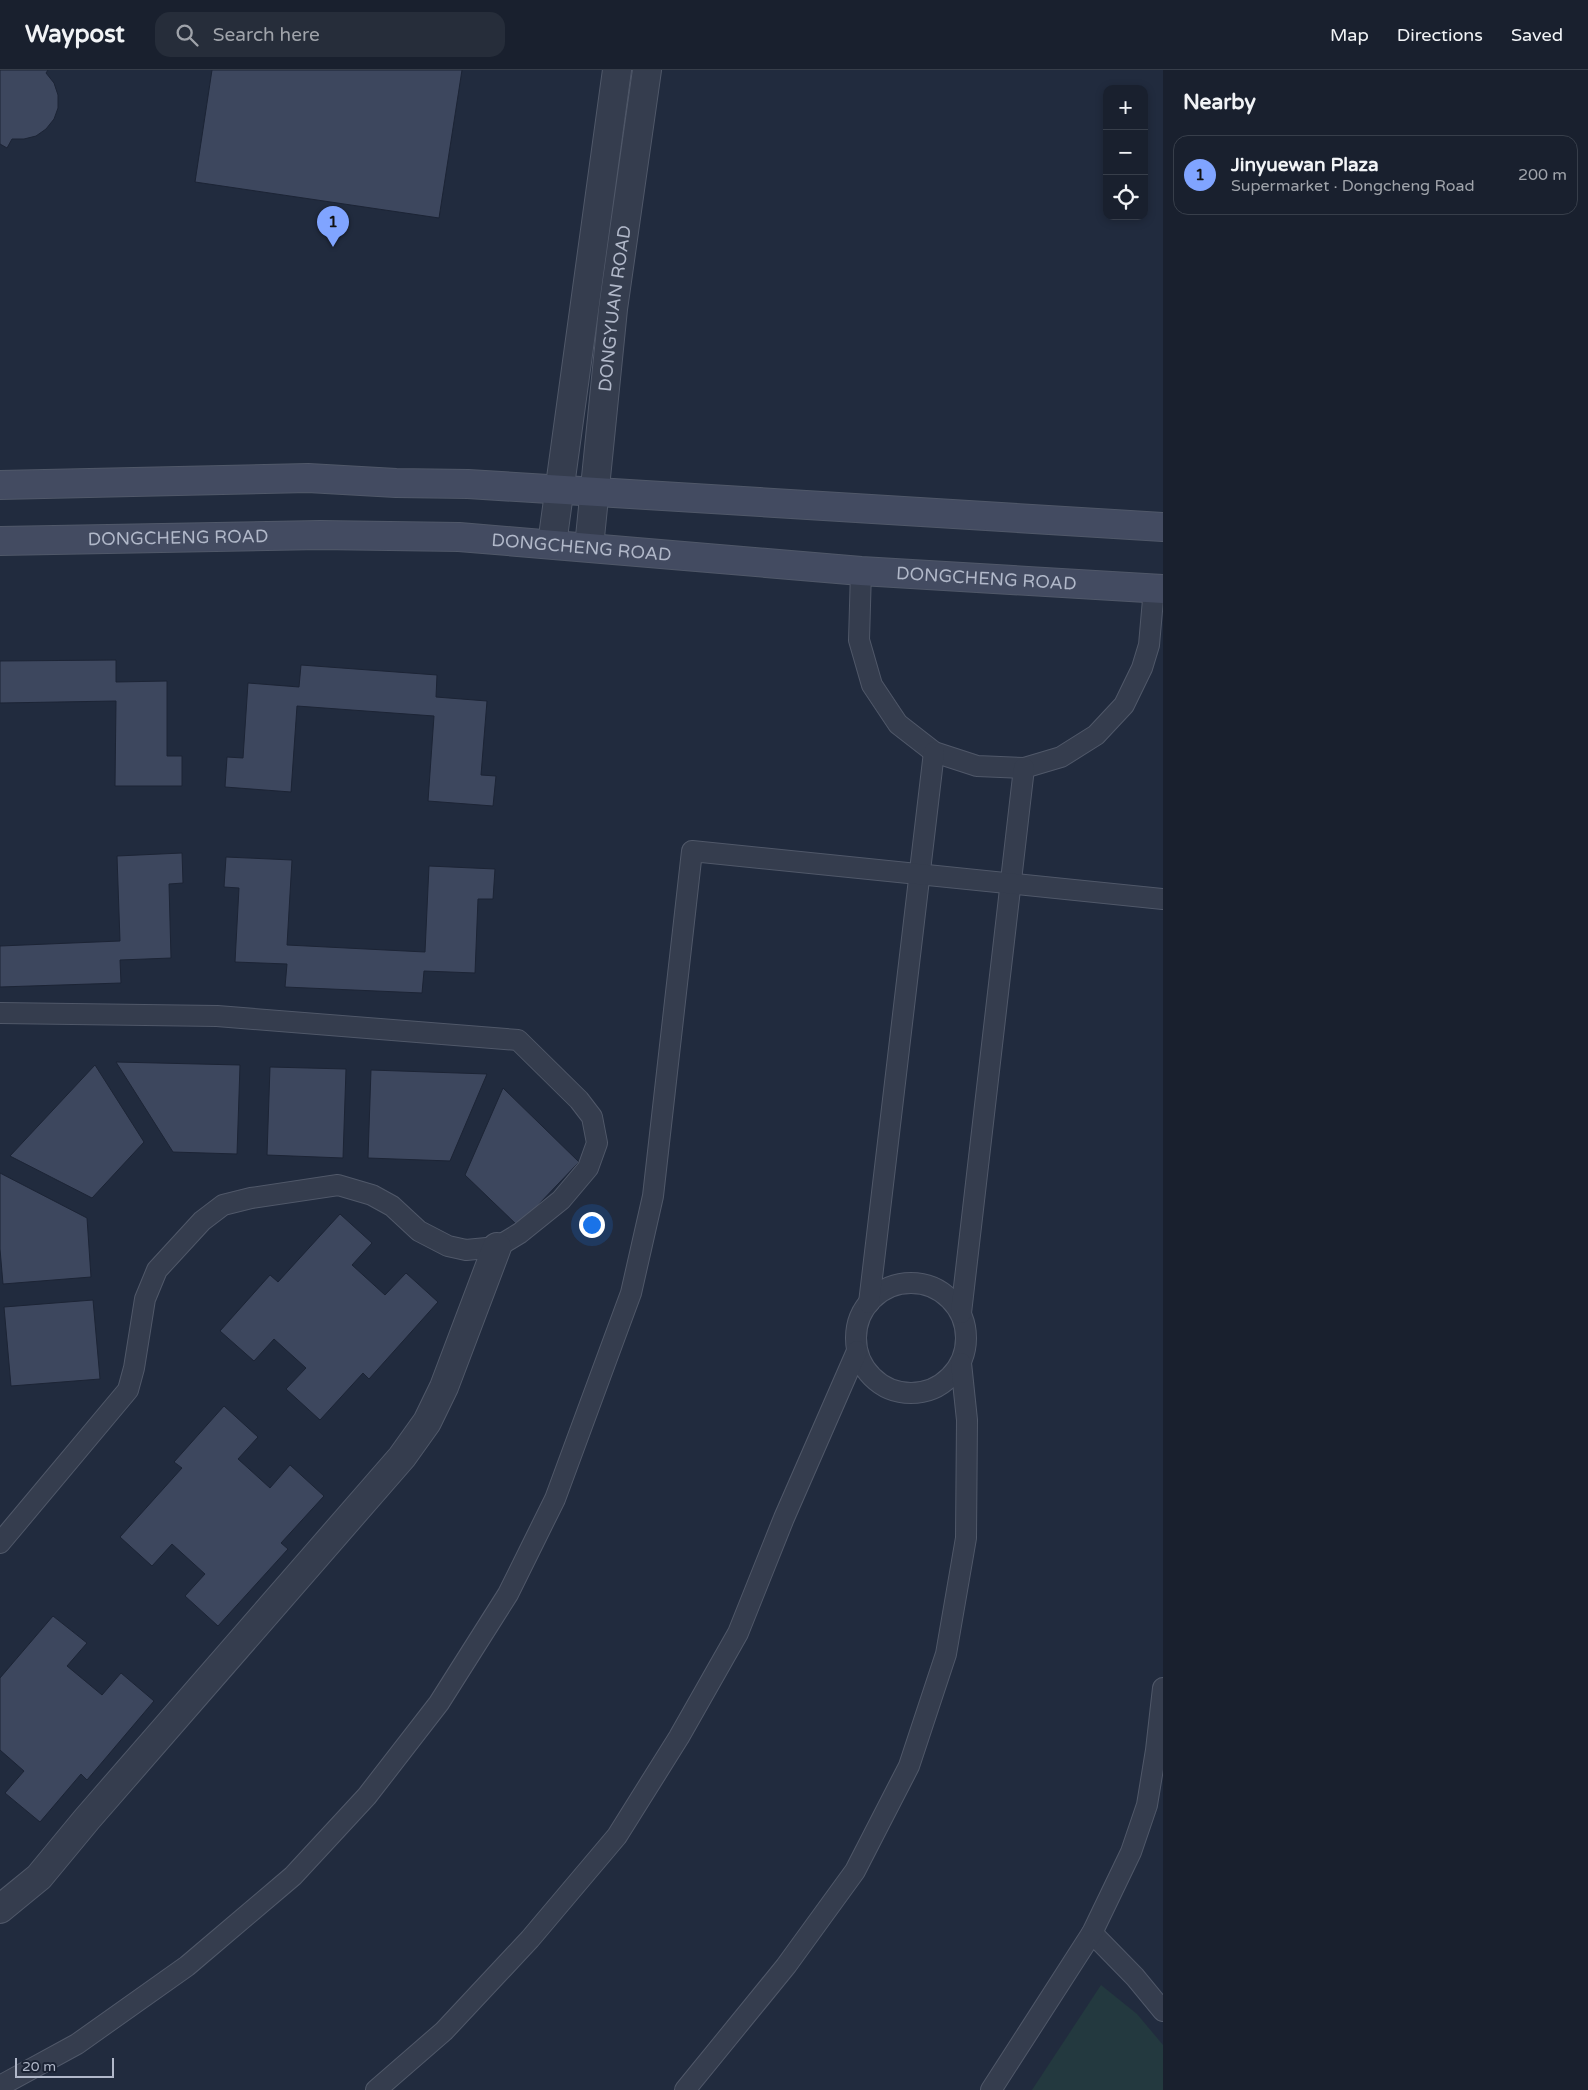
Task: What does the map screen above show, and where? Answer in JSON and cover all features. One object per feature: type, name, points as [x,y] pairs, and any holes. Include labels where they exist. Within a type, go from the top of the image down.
[{"type":"main road","points":[[0,485],[308,478],[396,483],[468,484],[1163,526]]},
{"type":"main road","name":"DONGCHENG ROAD","points":[[0,541],[320,534],[459,537],[861,570],[1158,588]]},
{"type":"street","name":"DONGYUAN ROAD","points":[[552,544],[617,70]]},
{"type":"street","name":"DONGYUAN ROAD","points":[[589,547],[613,309],[647,70]]},
{"type":"street","points":[[0,1909],[39,1877],[87,1819],[402,1457],[427,1422],[444,1387],[497,1247]]},
{"type":"lane","points":[[861,570],[859,640],[872,685],[898,724],[934,752],[977,766],[1024,768],[1061,757],[1096,735],[1124,704],[1142,668],[1149,646],[1158,588]]},
{"type":"lane","points":[[869,1302],[934,752]]},
{"type":"lane","points":[[961,1313],[1024,768]]},
{"type":"lane","points":[[0,2086],[77,2044],[187,1966],[293,1876],[367,1796],[439,1703],[508,1594],[555,1499],[631,1293],[653,1196],[692,851],[1163,899]]},
{"type":"lane","points":[[0,1013],[217,1016],[518,1040],[579,1100],[592,1117],[597,1143],[588,1168],[561,1200],[520,1232],[497,1247],[466,1250],[448,1246],[419,1231],[392,1206],[372,1194],[338,1186],[251,1198],[223,1205],[202,1221],[157,1270],[145,1299],[134,1368],[128,1390],[0,1543]]},
{"type":"lane","points":[[904,1283],[918,1283],[931,1286],[954,1302],[961,1313],[966,1329],[966,1346],[961,1363],[951,1376],[938,1387],[922,1393],[905,1394],[888,1389],[874,1380],[864,1367],[857,1351],[856,1334],[860,1317],[869,1302],[891,1286],[904,1283]]},
{"type":"lane","points":[[376,2090],[444,2031],[530,1939],[617,1836],[679,1737],[738,1633],[784,1518],[857,1351]]},
{"type":"lane","points":[[685,2090],[786,1966],[855,1871],[909,1766],[946,1654],[966,1538],[967,1420],[961,1363]]},
{"type":"lane","points":[[991,2090],[1092,1933],[1130,1852],[1158,1770],[1163,1688]]},
{"type":"lane","points":[[1092,1933],[1135,1977],[1163,2011]]},
{"type":"green space","points":[[1101,1985],[1137,2014],[1163,2045],[1163,2090],[1032,2090]]},
{"type":"building","points":[[0,70],[48,70],[46,73],[54,83],[58,95],[58,108],[54,119],[46,129],[36,136],[12,139],[7,148],[0,144]]},
{"type":"building","points":[[212,70],[462,70],[439,218],[195,182]]},
{"type":"building","points":[[116,660],[116,682],[167,681],[167,756],[182,756],[182,786],[115,786],[116,701],[0,703],[0,661]]},
{"type":"building","points":[[301,665],[437,675],[436,697],[487,701],[481,775],[496,776],[493,806],[428,801],[434,716],[297,706],[291,792],[225,787],[227,757],[243,758],[248,683],[299,687]]},
{"type":"building","points":[[182,853],[183,883],[169,884],[171,958],[120,960],[121,983],[0,987],[0,946],[120,941],[117,856]]},
{"type":"building","points":[[226,857],[292,860],[287,945],[425,952],[429,866],[495,869],[493,899],[478,899],[475,973],[424,971],[422,993],[285,987],[287,964],[235,962],[239,888],[224,887]]},
{"type":"building","points":[[116,1062],[240,1065],[237,1154],[173,1152]]},
{"type":"building","points":[[95,1065],[144,1142],[92,1198],[10,1156]]},
{"type":"building","points":[[270,1067],[346,1069],[343,1158],[267,1155]]},
{"type":"building","points":[[371,1070],[487,1074],[450,1161],[368,1158]]},
{"type":"building","points":[[503,1088],[579,1162],[518,1226],[465,1175]]},
{"type":"building","points":[[0,1173],[87,1218],[91,1277],[3,1284],[0,1249]]},
{"type":"building","points":[[340,1214],[372,1243],[352,1265],[385,1295],[406,1273],[438,1302],[369,1379],[363,1373],[320,1420],[286,1389],[306,1368],[274,1339],[254,1361],[220,1331],[270,1275],[278,1282]]},
{"type":"building","points":[[93,1300],[100,1379],[11,1386],[4,1307]]},
{"type":"building","points":[[224,1406],[258,1437],[238,1459],[270,1488],[290,1465],[324,1496],[281,1543],[288,1549],[218,1626],[185,1596],[205,1574],[172,1544],[152,1566],[120,1537],[182,1468],[174,1462]]},
{"type":"building","points":[[53,1616],[87,1643],[67,1666],[102,1695],[121,1673],[154,1701],[87,1780],[81,1774],[40,1822],[5,1793],[24,1771],[0,1750],[0,1678]]},
{"type":"place","name":"Jinyuewan Plaza","points":[[333,247]]}]
